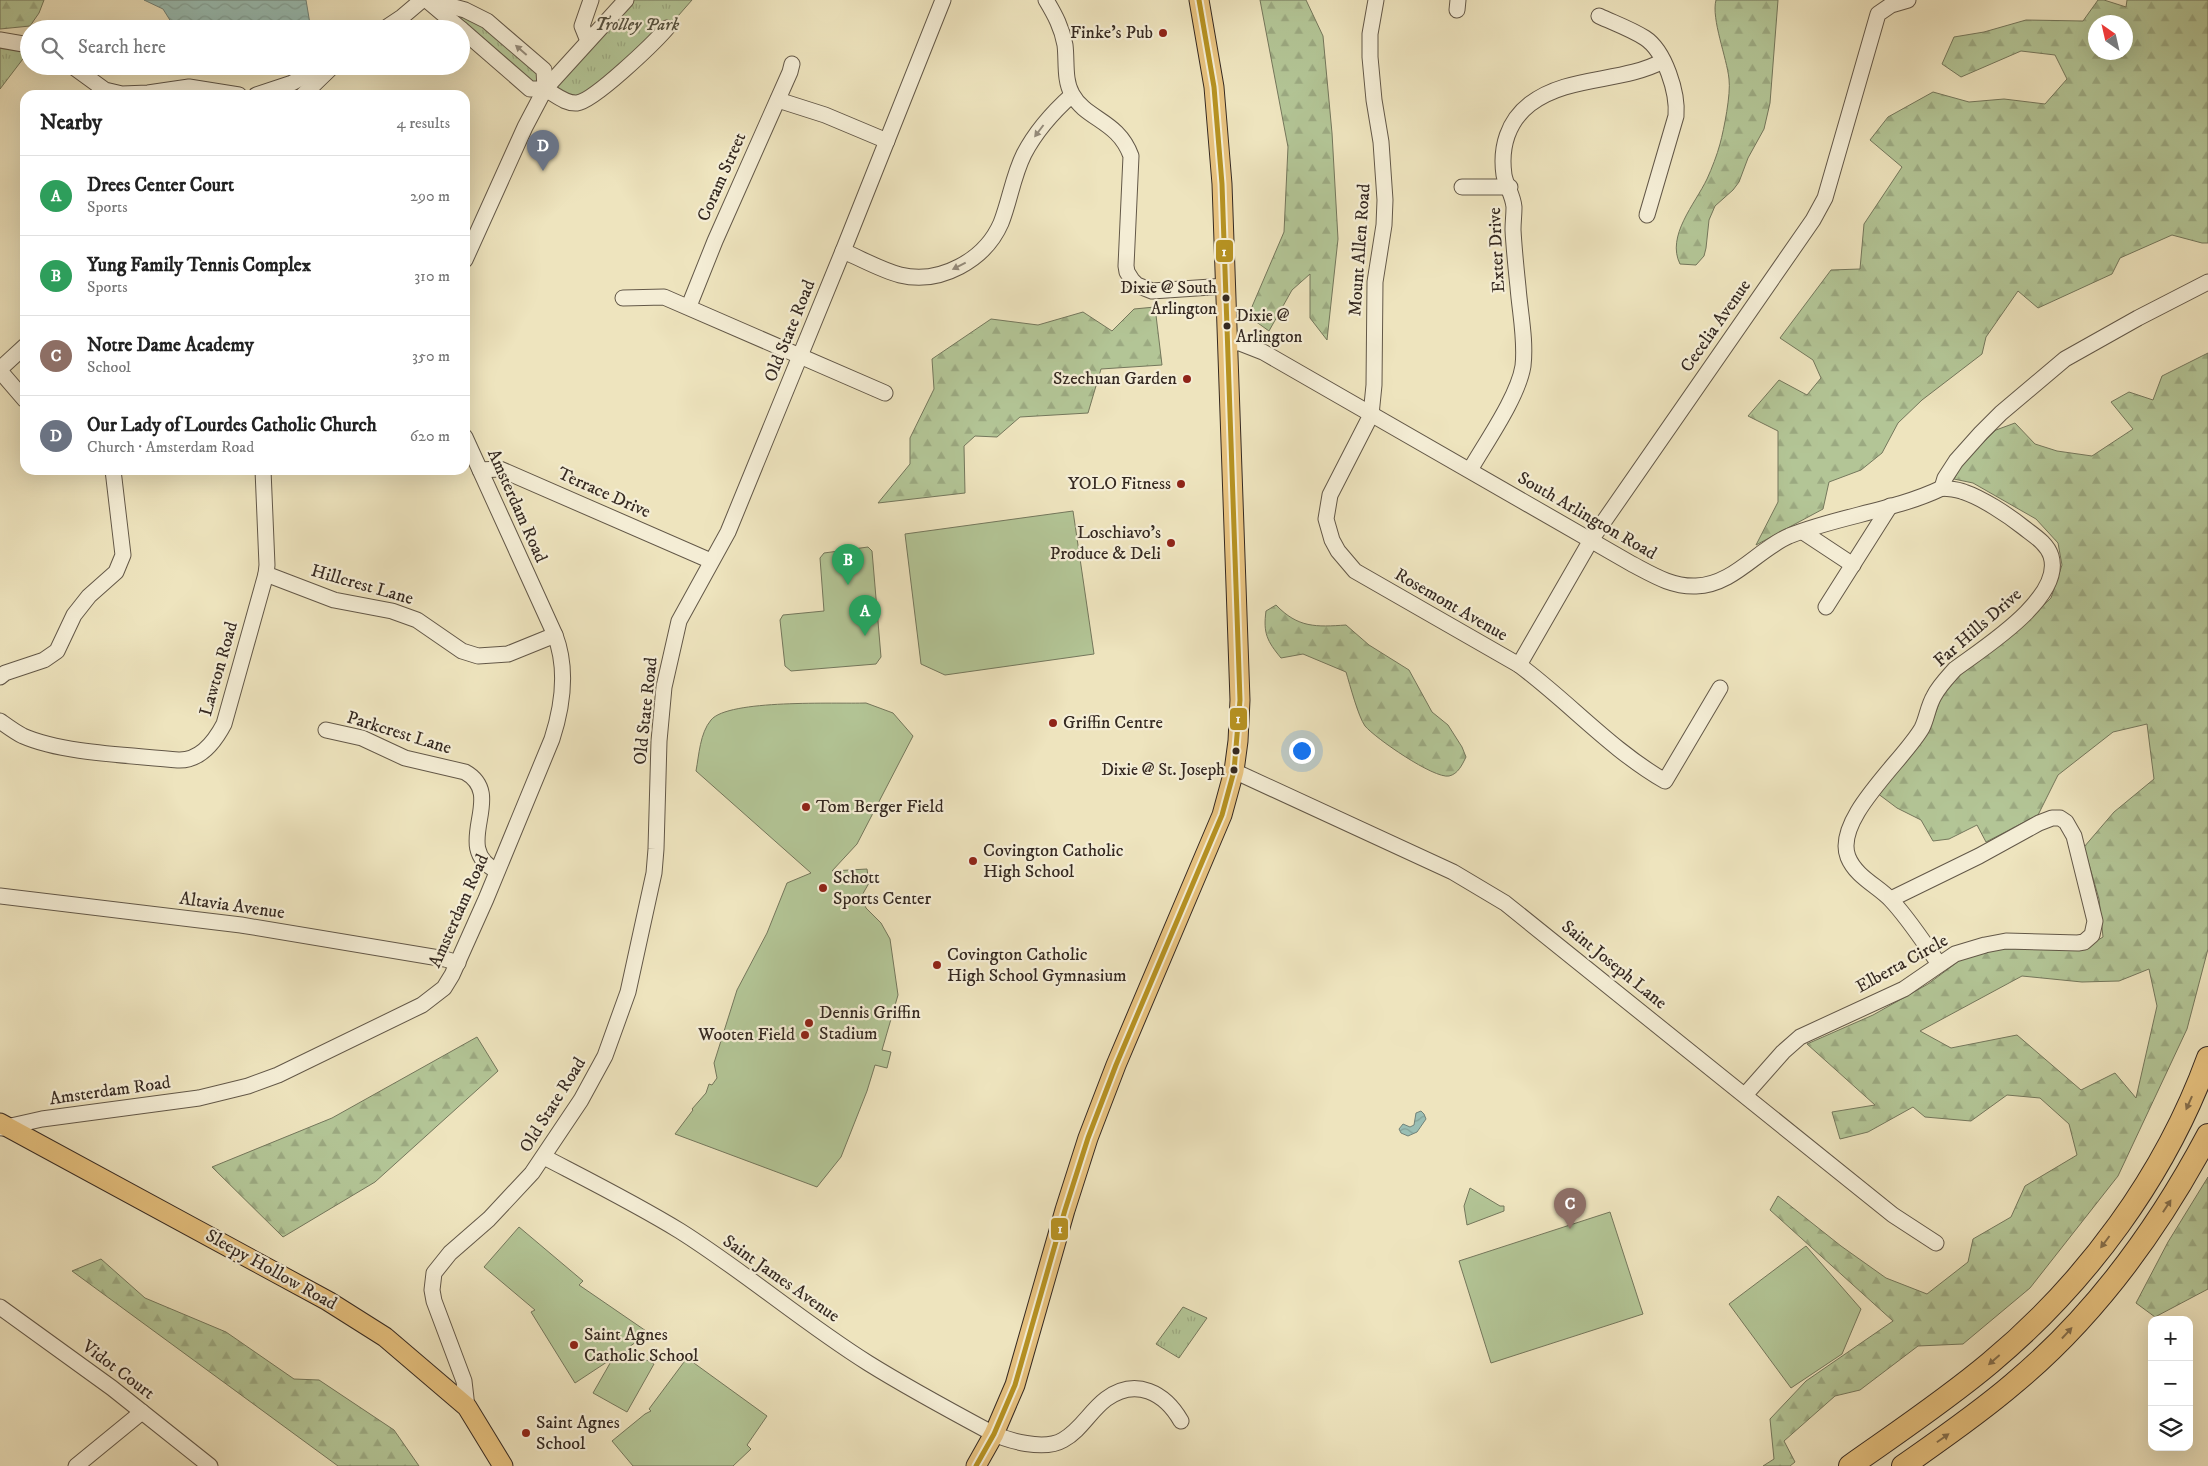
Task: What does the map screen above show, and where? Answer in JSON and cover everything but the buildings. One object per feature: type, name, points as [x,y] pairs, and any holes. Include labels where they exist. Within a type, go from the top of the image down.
[{"type":"highway","points":[[1850,1466],[1992,1362],[2027,1330],[2072,1283],[2129,1210],[2158,1164],[2184,1116],[2208,1058]]},
{"type":"highway","points":[[1903,1466],[1963,1424],[2013,1384],[2058,1343],[2096,1302],[2152,1230],[2183,1182],[2208,1135]]},
{"type":"main road","points":[[976,1466],[994,1434],[1021,1366],[1065,1210],[1088,1138],[1116,1065],[1222,816],[1234,771],[1240,700],[1226,286],[1219,136],[1214,87],[1199,0]]},
{"type":"main road","name":"Sleepy Hollow Road","points":[[2,1126],[347,1312],[397,1347],[467,1407],[503,1466]]},
{"type":"street","points":[[398,20],[422,0]]},
{"type":"street","points":[[426,0],[450,20]]},
{"type":"street","points":[[430,0],[465,10],[487,21],[544,70],[545,89]]},
{"type":"street","points":[[588,41],[582,26],[591,0]]},
{"type":"street","points":[[470,249],[531,114],[545,89],[626,0]]},
{"type":"street","name":"Old State Road","points":[[467,1407],[464,1381],[434,1301],[432,1290],[434,1273],[450,1253],[517,1190],[544,1157],[592,1083],[605,1056],[628,992],[654,873],[659,741],[664,687],[680,621],[728,532],[943,0]]},
{"type":"street","points":[[1046,0],[1057,17],[1062,32],[1065,46],[1067,84],[1072,94],[1084,108],[1113,128],[1132,156],[1127,272],[1137,286],[1152,291],[1226,286]]},
{"type":"street","name":"Mount Allen Road","points":[[1371,415],[1374,385],[1375,282],[1384,225],[1385,200],[1382,152],[1370,57],[1370,34],[1376,0]]},
{"type":"street","name":"Cecelia Avenue","points":[[1519,666],[1591,540],[1812,220],[1825,198],[1871,33],[1882,4],[1908,0]]},
{"type":"street","points":[[1599,16],[1646,38],[1662,61],[1673,84],[1676,116],[1647,215]]},
{"type":"street","points":[[470,37],[530,89],[545,89],[567,102],[577,103],[586,100],[624,69],[667,28]]},
{"type":"street","points":[[0,40],[20,43]]},
{"type":"street","name":"Exter Drive","points":[[1470,470],[1514,392],[1522,368],[1523,334],[1513,227],[1514,208],[1510,187],[1504,175],[1504,143],[1509,128],[1517,116],[1529,105],[1555,90],[1646,69],[1662,61]]},
{"type":"street","name":"Coram Street","points":[[689,306],[715,241],[778,100],[792,64]]},
{"type":"street","points":[[84,75],[105,90]]},
{"type":"street","points":[[271,90],[292,83],[307,75]]},
{"type":"street","points":[[308,90],[324,75]]},
{"type":"street","points":[[171,90],[188,87],[207,90]]},
{"type":"street","points":[[843,251],[900,275],[924,277],[948,271],[972,259],[987,245],[1001,223],[1018,167],[1025,153],[1039,130],[1072,94]]},
{"type":"street","points":[[778,100],[825,115],[887,142]]},
{"type":"street","points":[[1462,187],[1510,187]]},
{"type":"street","points":[[1942,488],[1945,478],[1956,461],[1981,433],[2001,413],[2065,359],[2208,282]]},
{"type":"street","points":[[623,298],[664,297],[689,306],[885,393]]},
{"type":"street","name":"South Arlington Road","points":[[1228,343],[1240,342],[1263,352],[1664,581],[1696,586],[1723,578],[1788,537],[1942,488]]},
{"type":"street","points":[[20,351],[0,370],[20,394]]},
{"type":"street","name":"Rosemont Avenue","points":[[1371,415],[1338,476],[1328,502],[1327,527],[1338,551],[1355,570],[1519,666],[1542,683],[1641,768],[1664,781],[1720,688]]},
{"type":"street","name":"Amsterdam Road","points":[[2,1126],[199,1098],[248,1086],[278,1075],[422,1005],[444,988],[458,963],[560,715],[563,683],[562,653],[555,635],[470,448]]},
{"type":"street","name":"Terrace Drive","points":[[480,470],[500,469],[711,561]]},
{"type":"street","points":[[0,677],[5,673],[44,660],[58,651],[79,609],[89,596],[116,572],[123,555],[114,475]]},
{"type":"street","name":"Lawton Road","points":[[0,721],[23,736],[50,745],[178,760],[191,759],[201,754],[214,741],[224,724],[266,574],[263,475]]},
{"type":"street","name":"Far Hills Drive","points":[[1939,964],[1891,900],[1866,880],[1849,859],[1847,842],[1853,821],[1868,797],[1921,729],[1934,696],[1944,681],[1955,669],[2034,606],[2048,584],[2052,568],[2050,554],[2043,543],[2018,523],[1974,496],[1963,491],[1942,488]]},
{"type":"street","points":[[1826,607],[1854,566],[1890,506]]},
{"type":"street","points":[[1803,532],[1854,566]]},
{"type":"street","name":"Hillcrest Lane","points":[[266,574],[334,600],[392,611],[417,620],[462,651],[478,656],[493,657],[508,654],[555,635]]},
{"type":"street","name":"Parkcrest Lane","points":[[326,730],[362,738],[404,758],[465,772],[472,776],[482,797],[476,837],[478,853],[485,865],[497,871]]},
{"type":"street","name":"Saint Joseph Lane","points":[[1234,771],[1453,872],[1505,903],[1894,1215],[1936,1243]]},
{"type":"street","name":"Elberta Circle","points":[[1746,1095],[1783,1052],[1800,1037],[1904,989],[1955,954],[1985,945],[2006,942],[2084,942],[2092,935],[2095,922],[2074,836],[2066,822],[2060,818],[2052,818],[2039,823],[1979,856],[1891,900]]},
{"type":"street","name":"Altavia Avenue","points":[[0,896],[241,925],[458,963]]},
{"type":"street","name":"Saint James Avenue","points":[[544,1157],[679,1231],[867,1363],[915,1392],[994,1434],[1028,1444],[1054,1444],[1073,1433],[1106,1398],[1133,1389],[1145,1389],[1162,1397],[1181,1421]]},
{"type":"street","name":"Vidot Court","points":[[0,1308],[112,1388],[210,1466]]},
{"type":"street","points":[[76,1466],[142,1412]]},
{"type":"green space","points":[[0,0],[44,0],[34,20],[20,20],[20,27],[0,29]]},
{"type":"green space","name":"Trolley Park","points":[[626,0],[692,0],[664,32],[586,100],[545,89]]},
{"type":"green space","points":[[1260,0],[1306,0],[1323,36],[1332,133],[1338,239],[1327,340],[1310,318],[1310,274],[1292,290],[1269,331],[1248,316],[1284,232],[1288,147]]},
{"type":"green space","points":[[1716,0],[1778,0],[1770,103],[1764,129],[1748,158],[1739,182],[1715,206],[1709,220],[1704,256],[1696,265],[1680,264],[1677,253],[1679,231],[1714,162],[1722,138],[1728,102],[1728,70],[1717,28]]},
{"type":"green space","points":[[2098,0],[2126,7],[2127,0],[2208,0],[2208,243],[2172,235],[2120,258],[2112,274],[2038,308],[2018,291],[1986,337],[1982,354],[1922,400],[1898,423],[1882,453],[1861,470],[1829,482],[1823,509],[1756,545],[1778,502],[1778,431],[1748,416],[1779,380],[1807,395],[1821,378],[1813,360],[1780,338],[1831,270],[1860,269],[1864,224],[1902,167],[1870,140],[1888,117],[1933,92],[1969,102],[2004,99],[2045,104],[2067,79],[2055,55],[2021,51],[1961,77],[1942,64],[1954,37],[1984,32],[2026,20],[2083,21]]},
{"type":"green space","points":[[459,16],[470,16],[538,70],[541,80],[535,85],[470,29],[470,20],[458,19]]},
{"type":"green space","points":[[0,32],[20,45],[20,63],[0,89]]},
{"type":"green space","points":[[1155,307],[1162,365],[1101,369],[1088,413],[1020,417],[997,437],[975,436],[964,446],[965,493],[878,503],[910,464],[910,438],[934,389],[932,359],[991,319],[1038,325],[1083,312],[1112,331],[1134,309]]},
{"type":"green space","points":[[2208,353],[2208,949],[2187,1029],[2118,1176],[2030,1288],[1963,1344],[1918,1346],[1860,1390],[1835,1396],[1784,1441],[1795,1462],[1790,1466],[1763,1466],[1774,1459],[1770,1419],[1806,1381],[1893,1321],[1770,1210],[1778,1196],[1841,1246],[1886,1278],[1927,1294],[1968,1262],[1973,1239],[2011,1217],[2025,1186],[2077,1155],[2069,1124],[2040,1098],[2007,1095],[1971,1121],[1925,1117],[1913,1107],[1868,1132],[1840,1139],[1832,1112],[1875,1105],[1807,1044],[1873,1015],[1928,984],[1963,958],[1996,949],[2085,948],[2103,937],[2099,899],[2084,847],[2114,812],[2154,779],[2147,724],[2113,732],[2058,775],[2038,815],[1986,842],[1977,825],[1949,839],[1933,841],[1921,820],[1897,808],[1877,793],[1930,728],[1941,698],[1957,675],[2020,628],[2051,598],[2062,565],[2058,543],[2036,519],[1973,483],[1954,479],[1964,461],[1996,430],[2015,423],[2035,444],[2057,451],[2092,456],[2133,429],[2111,402],[2129,392],[2153,400],[2162,376]],"holes":[[[2149,969],[2157,1006],[2136,1098],[2115,1073],[2081,1090],[2017,1035],[1951,1048],[1920,1031],[2022,976],[2082,982],[2119,981]]]},
{"type":"green space","points":[[1073,511],[1094,654],[945,675],[921,664],[905,534]]},
{"type":"green space","points":[[868,547],[872,551],[881,657],[876,664],[791,671],[785,666],[780,620],[783,615],[824,611],[820,558],[824,553]]},
{"type":"green space","points":[[1276,605],[1284,613],[1300,622],[1316,626],[1346,625],[1369,645],[1409,670],[1432,712],[1448,725],[1462,747],[1466,757],[1457,771],[1449,776],[1431,771],[1405,757],[1371,732],[1365,726],[1360,715],[1346,672],[1303,654],[1281,658],[1269,641],[1265,625],[1266,611]]},
{"type":"green space","name":"Dennis Griffin Stadium","points":[[866,703],[893,713],[913,736],[857,844],[832,871],[867,869],[869,883],[861,897],[866,908],[881,923],[890,939],[898,995],[882,1050],[891,1052],[887,1068],[875,1065],[867,1091],[841,1157],[817,1187],[675,1134],[692,1109],[706,1093],[709,1084],[712,1085],[717,1078],[714,1063],[737,990],[767,933],[787,883],[811,873],[696,771],[704,731],[711,720],[721,713],[738,709],[784,704]]},
{"type":"green space","points":[[477,1037],[498,1071],[375,1182],[283,1237],[212,1167],[332,1118]]},
{"type":"green space","points":[[2208,1177],[2208,1289],[2154,1316],[2136,1303],[2168,1242]]},
{"type":"green space","points":[[1470,1188],[1500,1206],[1504,1206],[1504,1211],[1467,1225],[1464,1206]]},
{"type":"green space","points":[[1610,1212],[1643,1314],[1491,1363],[1459,1261]]},
{"type":"green space","points":[[519,1227],[583,1281],[579,1285],[649,1333],[626,1349],[654,1364],[627,1412],[593,1393],[613,1358],[575,1383],[531,1312],[535,1310],[484,1267]]},
{"type":"green space","points":[[1806,1246],[1861,1309],[1842,1354],[1791,1388],[1729,1304]]},
{"type":"green space","points":[[101,1259],[145,1298],[226,1332],[294,1379],[319,1380],[394,1430],[419,1466],[338,1466],[72,1271]]},
{"type":"green space","points":[[1183,1307],[1207,1318],[1179,1358],[1156,1344]]},
{"type":"green space","points":[[687,1358],[767,1416],[747,1445],[751,1449],[733,1466],[633,1466],[612,1441],[651,1411],[649,1409]]},
{"type":"water","points":[[144,0],[306,0],[309,20],[170,20],[163,9]]},
{"type":"water","points":[[1421,1111],[1426,1119],[1417,1132],[1408,1136],[1401,1133],[1399,1129],[1403,1124],[1410,1127],[1414,1125],[1416,1113]]},
{"type":"transit line","name":"1","points":[[976,1466],[994,1434],[1015,1385],[1065,1210],[1088,1138],[1116,1065],[1222,815],[1234,771],[1240,700],[1222,184],[1214,87],[1199,0]]},
{"type":"place","name":"Finke's Pub","points":[[1163,33]]},
{"type":"place","name":"Our Lady of Lourdes Catholic Church","points":[[543,171]]},
{"type":"place","name":"Dixie @ South Arlington","points":[[1226,298]]},
{"type":"place","name":"Dixie @ Arlington","points":[[1227,326]]},
{"type":"place","name":"Szechuan Garden","points":[[1187,379]]},
{"type":"place","name":"YOLO Fitness","points":[[1181,484]]},
{"type":"place","name":"Loschiavo's Produce & Deli","points":[[1171,543]]},
{"type":"place","name":"Yung Family Tennis Complex","points":[[848,585]]},
{"type":"place","name":"Drees Center Court","points":[[865,636]]},
{"type":"place","name":"Griffin Centre","points":[[1053,723]]},
{"type":"place","name":"Dixie @ St. Joseph","points":[[1234,770]]},
{"type":"place","name":"Tom Berger Field","points":[[806,807]]},
{"type":"place","name":"Covington Catholic High School","points":[[973,861]]},
{"type":"place","name":"Schott Sports Center","points":[[823,888]]},
{"type":"place","name":"Covington Catholic High School Gymnasium","points":[[937,965]]},
{"type":"place","name":"Dennis Griffin Stadium","points":[[809,1023]]},
{"type":"place","name":"Wooten Field","points":[[805,1035]]},
{"type":"place","name":"Notre Dame Academy","points":[[1570,1229]]},
{"type":"place","name":"Saint Agnes Catholic School","points":[[574,1345]]},
{"type":"place","name":"Saint Agnes School","points":[[526,1433]]}]
